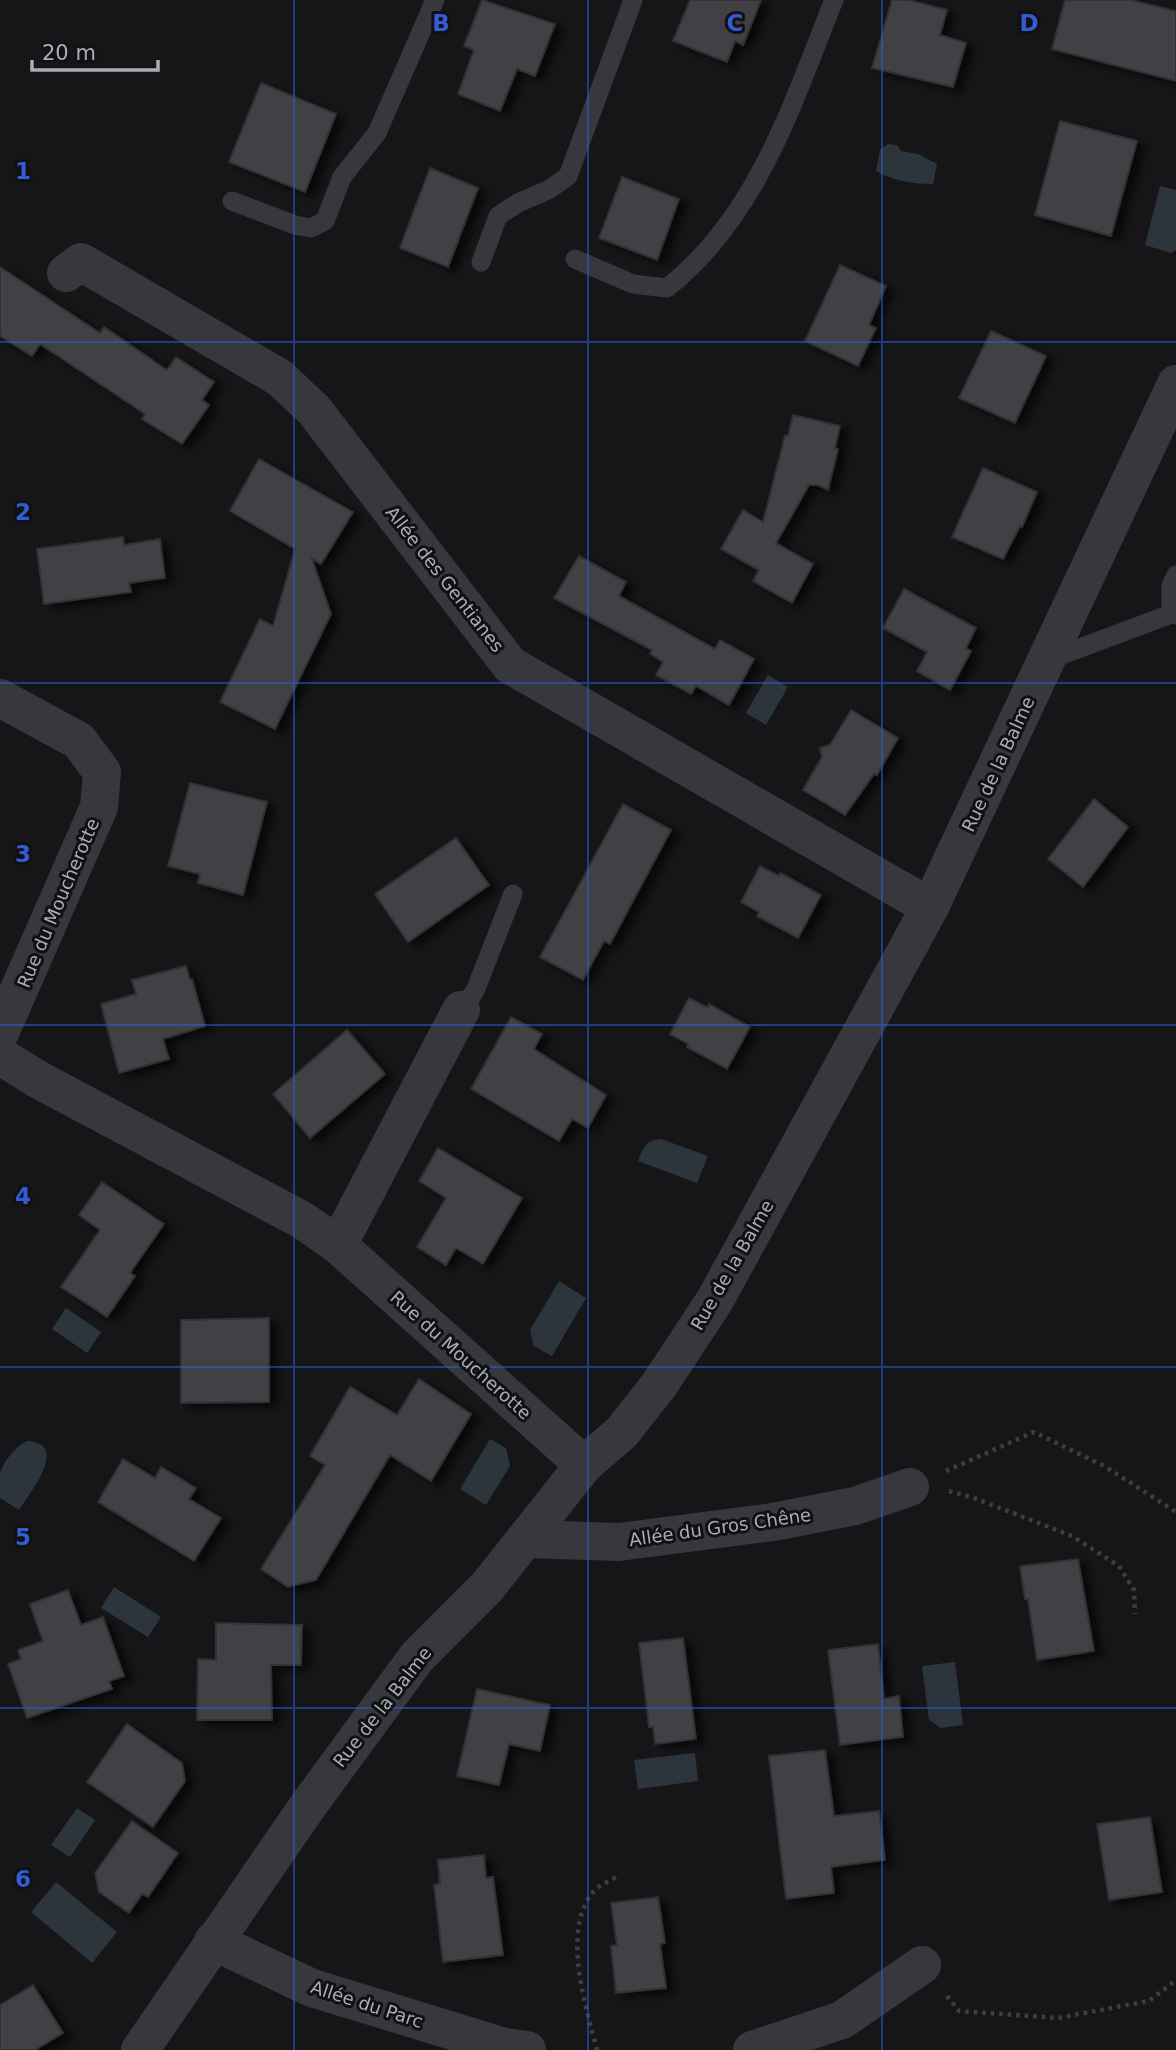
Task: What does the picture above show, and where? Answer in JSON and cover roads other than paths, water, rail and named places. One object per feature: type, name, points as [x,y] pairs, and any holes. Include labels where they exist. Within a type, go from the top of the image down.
[{"type":"street","name":"Allée des Gentianes","points":[[66,273],[81,262],[280,378],[314,410],[510,664],[930,907]]},
{"type":"street","name":"Rue de la Balme","points":[[140,2050],[307,1807],[417,1657],[487,1587],[584,1465],[622,1432],[659,1385],[715,1300],[930,907],[1176,384]]},
{"type":"street","name":"Rue du Moucherotte","points":[[0,698],[79,741],[102,772],[99,807],[0,1033]]},
{"type":"street","points":[[338,1245],[461,1010]]},
{"type":"street","name":"Rue du Moucherotte","points":[[0,1056],[39,1080],[302,1220],[338,1245],[584,1465]]},
{"type":"street","name":"Allée du Gros Chêne","points":[[526,1539],[619,1542],[760,1524],[855,1506],[910,1487]]},
{"type":"street","name":"Allée du Parc","points":[[213,1941],[312,1987],[505,2046],[527,2050]]},
{"type":"street","points":[[752,2050],[842,2020],[922,1965]]},
{"type":"lane","points":[[232,201],[295,225],[311,228],[325,221],[342,177],[377,133],[435,0]]},
{"type":"lane","points":[[481,262],[498,216],[518,203],[550,189],[568,176],[632,0]]},
{"type":"lane","points":[[575,259],[633,284],[667,288],[687,272],[722,235],[755,185],[776,145],[834,0]]},
{"type":"lane","points":[[1047,660],[1174,615],[1171,586],[1176,575]]},
{"type":"lane","points":[[461,1010],[475,991],[513,894]]}]
